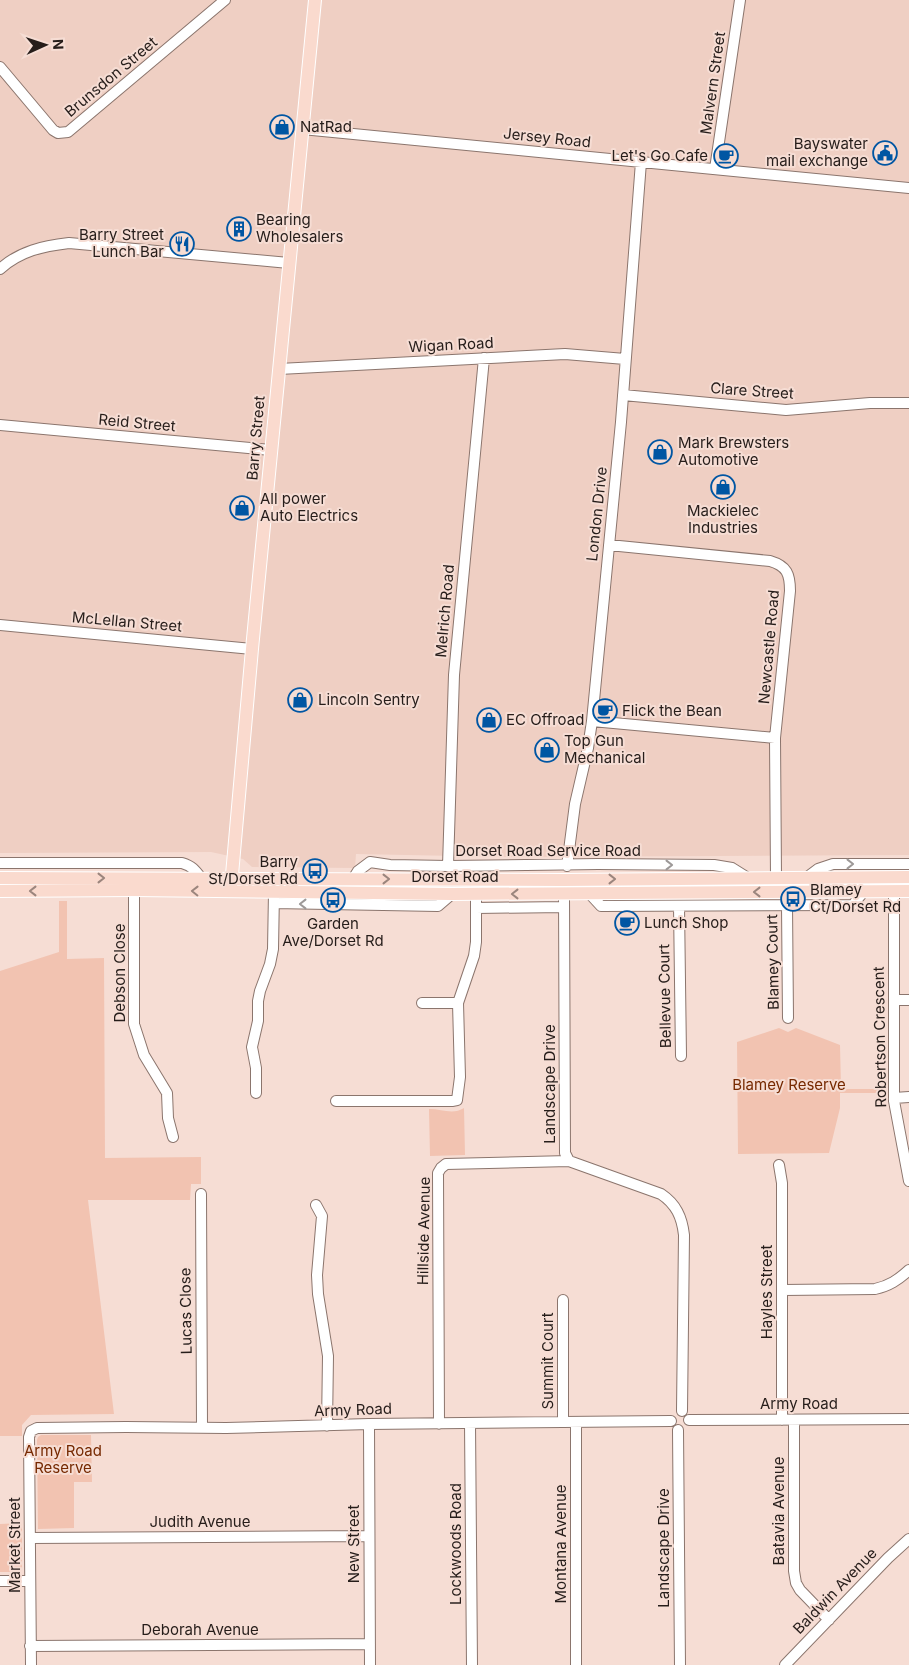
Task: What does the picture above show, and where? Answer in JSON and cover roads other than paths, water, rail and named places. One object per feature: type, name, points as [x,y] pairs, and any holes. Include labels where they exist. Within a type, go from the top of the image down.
[{"type":"main road","name":"Barry Street","points":[[231,885],[314,0]]},
{"type":"main road","points":[[893,877],[894,892]]},
{"type":"main road","name":"Dorset Road","points":[[0,891],[134,890],[353,879],[564,880],[909,877]]},
{"type":"main road","name":"Dorset Road","points":[[0,878],[200,878],[274,898],[358,893],[909,892]]},
{"type":"main road","points":[[353,879],[358,893]]},
{"type":"main road","points":[[564,880],[564,893]]},
{"type":"street","name":"Brunsdon Street","points":[[0,67],[54,130],[58,133],[68,132],[224,0]]},
{"type":"street","name":"Malvern Street","points":[[715,169],[740,0]]},
{"type":"street","name":"Jersey Road","points":[[302,129],[909,188]]},
{"type":"street","name":"London Drive","points":[[568,866],[575,804],[592,721],[609,546],[641,162]]},
{"type":"street","points":[[0,269],[18,256],[36,248],[69,243],[289,263]]},
{"type":"street","name":"Wigan Road","points":[[279,369],[565,354],[625,359]]},
{"type":"street","name":"Melrich Road","points":[[448,866],[454,675],[484,358]]},
{"type":"street","name":"Clare Street","points":[[622,395],[786,410],[870,402],[909,404]]},
{"type":"street","name":"Reid Street","points":[[0,424],[271,450]]},
{"type":"street","name":"Newcastle Road","points":[[609,546],[781,564],[790,579],[775,738],[776,878]]},
{"type":"street","name":"McLellan Street","points":[[0,625],[252,649]]},
{"type":"street","points":[[592,721],[775,738]]},
{"type":"street","name":"Dorset Road Service Road","points":[[353,879],[358,871],[370,862],[390,865],[448,866],[568,866],[598,864],[719,866],[732,868],[748,878]]},
{"type":"street","points":[[0,863],[182,863],[189,865],[200,878]]},
{"type":"street","points":[[806,878],[818,869],[832,864],[909,864]]},
{"type":"street","name":"Debson Close","points":[[134,890],[134,1024],[144,1055],[167,1093],[168,1118],[173,1138]]},
{"type":"street","points":[[697,905],[722,892]]},
{"type":"street","points":[[589,893],[601,906],[679,906],[853,904],[863,892]]},
{"type":"street","name":"Robertson Crescent","points":[[894,892],[894,1098],[909,1181]]},
{"type":"street","name":"Landscape Drive","points":[[564,893],[565,1153],[569,1161],[661,1194],[667,1198],[678,1212],[684,1235],[682,1412]]},
{"type":"street","points":[[256,1092],[256,1068],[252,1047],[258,1021],[260,991],[270,964],[273,949],[274,898],[438,906],[452,894]]},
{"type":"street","points":[[336,1101],[457,1100],[460,1078],[458,1003],[474,956],[476,942],[476,894]]},
{"type":"street","name":"Blamey Court","points":[[787,905],[788,1018]]},
{"type":"street","name":"Bellevue Court","points":[[679,906],[681,1056]]},
{"type":"street","points":[[476,908],[564,907]]},
{"type":"street","points":[[894,1000],[909,1000]]},
{"type":"street","points":[[422,1003],[458,1003]]},
{"type":"street","points":[[894,1098],[909,1098]]},
{"type":"street","name":"Hillside Avenue","points":[[439,1424],[438,1173],[446,1164],[569,1161]]},
{"type":"street","name":"Hayles Street","points":[[779,1165],[782,1183],[782,1420]]},
{"type":"street","name":"Lucas Close","points":[[201,1194],[202,1427]]},
{"type":"street","points":[[316,1205],[322,1216],[317,1275],[318,1294],[328,1356],[327,1426]]},
{"type":"street","points":[[783,1290],[875,1289],[886,1287],[895,1282],[909,1270]]},
{"type":"street","name":"Summit Court","points":[[563,1300],[563,1422]]},
{"type":"street","points":[[682,1412],[685,1413],[689,1420],[686,1428],[678,1430],[673,1427],[671,1421],[674,1414],[682,1412]]},
{"type":"street","name":"Army Road","points":[[689,1420],[909,1418]]},
{"type":"street","name":"Batavia Avenue","points":[[794,1420],[794,1571],[796,1583],[800,1590],[828,1620]]},
{"type":"street","name":"Army Road","points":[[37,1428],[226,1428],[369,1424],[671,1421]]},
{"type":"street","name":"Montana Avenue","points":[[576,1422],[576,1665]]},
{"type":"street","name":"Lockwoods Road","points":[[470,1423],[472,1665]]},
{"type":"street","name":"New Street","points":[[369,1424],[370,1665]]},
{"type":"street","name":"Market Street","points":[[30,1665],[29,1437],[31,1431],[37,1428]]},
{"type":"street","name":"Landscape Drive","points":[[678,1430],[680,1665]]},
{"type":"street","name":"Judith Avenue","points":[[30,1538],[369,1536]]},
{"type":"street","name":"Baldwin Avenue","points":[[785,1665],[888,1558],[909,1539]]},
{"type":"street","points":[[0,1581],[30,1581]]},
{"type":"street","name":"Deborah Avenue","points":[[30,1646],[370,1644]]},
{"type":"place","name":"NatRad","points":[[282,127]]},
{"type":"place","name":"Bayswater mail exchange","points":[[885,153]]},
{"type":"place","name":"Let's Go Cafe","points":[[726,156]]},
{"type":"place","name":"Bearing Wholesalers","points":[[239,229]]},
{"type":"place","name":"Barry Street Lunch Bar","points":[[182,244]]},
{"type":"place","name":"Mark Brewsters Automotive","points":[[660,452]]},
{"type":"place","name":"Mackielec Industries","points":[[723,487]]},
{"type":"place","name":"All power Auto Electrics","points":[[242,508]]},
{"type":"place","name":"Lincoln Sentry","points":[[300,700]]},
{"type":"place","name":"Flick the Bean","points":[[605,711]]},
{"type":"place","name":"EC Offroad","points":[[489,720]]},
{"type":"place","name":"Top Gun Mechanical","points":[[547,750]]},
{"type":"place","name":"Barry St/Dorset Rd","points":[[315,871]]},
{"type":"place","name":"Blamey Ct/Dorset Rd","points":[[793,899]]},
{"type":"place","name":"Garden Ave/Dorset Rd","points":[[333,900]]},
{"type":"place","name":"Lunch Shop","points":[[627,923]]},
{"type":"park label","name":"Blamey Reserve","points":[[789,1085]]},
{"type":"park label","name":"Army Road Reserve","points":[[63,1460]]}]
